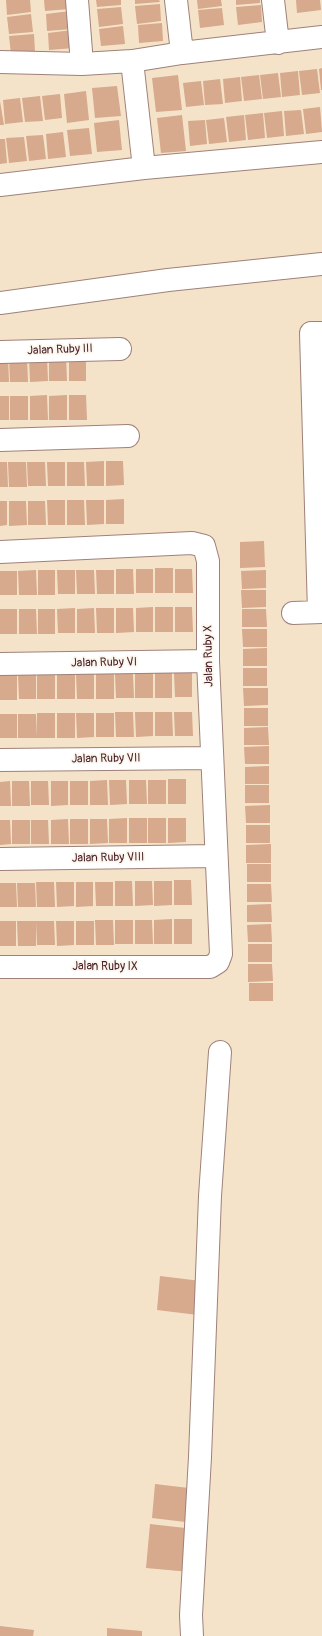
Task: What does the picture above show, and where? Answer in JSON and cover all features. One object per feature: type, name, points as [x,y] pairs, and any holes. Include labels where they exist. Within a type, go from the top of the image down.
[{"type":"street","points":[[77,0],[82,64]]},
{"type":"street","points":[[176,0],[182,53]]},
{"type":"street","points":[[273,0],[278,43]]},
{"type":"street","points":[[0,62],[82,64],[132,60],[322,37]]},
{"type":"street","points":[[132,60],[144,168]]},
{"type":"street","points":[[0,185],[144,168],[322,152]]},
{"type":"street","points":[[0,304],[168,280],[322,264]]},
{"type":"street","points":[[294,613],[320,612],[311,333],[322,333]]},
{"type":"street","name":"Jalan Ruby III","points":[[0,352],[120,349]]},
{"type":"street","points":[[0,440],[128,436]]},
{"type":"street","name":"Jalan Ruby X","points":[[0,552],[192,543],[204,546],[208,561],[208,661],[221,954],[218,962],[210,967]]},
{"type":"street","name":"Jalan Ruby VI","points":[[0,664],[208,661]]},
{"type":"street","name":"Jalan Ruby VII","points":[[0,760],[212,758]]},
{"type":"street","name":"Jalan Ruby VIII","points":[[0,860],[216,856]]},
{"type":"street","name":"Jalan Ruby IX","points":[[0,967],[210,967]]},
{"type":"street","points":[[192,1636],[191,1615],[200,1457],[210,1196],[220,1052]]},
{"type":"building","points":[[6,0],[30,0],[31,12],[7,15]]},
{"type":"building","points":[[44,0],[69,0],[70,9],[45,11]]},
{"type":"building","points":[[96,0],[121,0],[121,5],[97,7]]},
{"type":"building","points":[[135,0],[159,0],[160,2],[135,4]]},
{"type":"building","points":[[197,0],[221,0],[222,6],[198,9]]},
{"type":"building","points":[[236,0],[260,0],[260,3],[236,5]]},
{"type":"building","points":[[296,0],[320,0],[321,10],[297,13]]},
{"type":"building","points":[[160,4],[161,21],[137,24],[135,6]]},
{"type":"building","points":[[261,5],[262,22],[238,25],[236,7]]},
{"type":"building","points":[[121,7],[123,24],[99,27],[97,9]]},
{"type":"building","points":[[222,8],[224,25],[200,28],[198,10]]},
{"type":"building","points":[[70,11],[72,29],[47,31],[46,14]]},
{"type":"building","points":[[31,14],[33,32],[9,34],[7,17]]},
{"type":"building","points":[[162,23],[163,41],[139,43],[138,25]]},
{"type":"building","points":[[123,26],[125,44],[101,46],[99,29]]},
{"type":"building","points":[[72,30],[74,48],[49,50],[48,33]]},
{"type":"building","points":[[34,34],[35,52],[11,54],[9,36]]},
{"type":"building","points":[[322,68],[322,90],[321,90],[319,69]]},
{"type":"building","points":[[317,69],[320,93],[302,95],[299,71]]},
{"type":"building","points":[[298,71],[300,95],[282,97],[280,73]]},
{"type":"building","points":[[278,73],[281,97],[263,99],[260,75]]},
{"type":"building","points":[[178,75],[182,110],[156,112],[152,78]]},
{"type":"building","points":[[259,75],[262,99],[244,101],[241,77]]},
{"type":"building","points":[[240,77],[242,101],[225,103],[223,79]]},
{"type":"building","points":[[220,79],[223,104],[205,105],[203,81]]},
{"type":"building","points":[[201,81],[204,105],[186,107],[183,83]]},
{"type":"building","points":[[117,86],[121,116],[95,118],[92,88]]},
{"type":"building","points":[[86,91],[89,120],[67,123],[64,94]]},
{"type":"building","points":[[60,94],[62,118],[45,120],[42,96]]},
{"type":"building","points":[[40,96],[43,121],[25,122],[22,98]]},
{"type":"building","points":[[20,98],[23,122],[5,124],[3,100]]},
{"type":"building","points":[[0,101],[4,125],[0,125]]},
{"type":"building","points":[[320,107],[322,132],[306,134],[303,109]]},
{"type":"building","points":[[301,110],[304,134],[286,136],[284,111]]},
{"type":"building","points":[[282,111],[284,136],[267,138],[264,113]]},
{"type":"building","points":[[263,113],[265,138],[248,140],[245,115]]},
{"type":"building","points":[[182,115],[186,151],[161,153],[157,118]]},
{"type":"building","points":[[244,115],[246,140],[229,142],[226,117]]},
{"type":"building","points":[[224,118],[227,142],[209,144],[206,120]]},
{"type":"building","points":[[119,120],[122,150],[97,152],[94,123]]},
{"type":"building","points":[[205,120],[207,144],[190,146],[188,121]]},
{"type":"building","points":[[89,128],[92,154],[70,156],[67,130]]},
{"type":"building","points":[[63,132],[66,157],[48,159],[46,134]]},
{"type":"building","points":[[43,135],[46,159],[29,161],[26,136]]},
{"type":"building","points":[[24,137],[27,161],[9,163],[6,138]]},
{"type":"building","points":[[0,139],[5,139],[7,163],[0,164]]},
{"type":"building","points":[[66,356],[67,381],[49,381],[49,357]]},
{"type":"building","points":[[69,356],[86,356],[86,381],[69,381]]},
{"type":"building","points":[[0,357],[8,357],[9,382],[0,382]]},
{"type":"building","points":[[9,357],[27,357],[28,382],[10,382]]},
{"type":"building","points":[[29,357],[47,357],[48,381],[30,382]]},
{"type":"building","points":[[47,395],[48,420],[30,420],[30,396]]},
{"type":"building","points":[[67,395],[67,420],[49,420],[49,396]]},
{"type":"building","points":[[69,395],[86,395],[87,420],[69,420]]},
{"type":"building","points":[[0,396],[9,396],[9,420],[0,420]]},
{"type":"building","points":[[10,396],[28,396],[28,420],[10,420]]},
{"type":"building","points":[[104,461],[104,486],[87,486],[86,462]]},
{"type":"building","points":[[106,461],[123,461],[124,485],[106,486]]},
{"type":"building","points":[[0,462],[7,462],[8,487],[0,487]]},
{"type":"building","points":[[8,462],[26,462],[27,487],[9,487]]},
{"type":"building","points":[[27,462],[45,462],[46,486],[28,486]]},
{"type":"building","points":[[47,462],[65,462],[65,486],[48,486]]},
{"type":"building","points":[[67,462],[84,462],[85,486],[67,486]]},
{"type":"building","points":[[124,499],[124,524],[106,524],[106,500]]},
{"type":"building","points":[[47,500],[65,500],[65,525],[48,525]]},
{"type":"building","points":[[67,500],[84,500],[85,525],[67,525]]},
{"type":"building","points":[[86,500],[104,500],[104,524],[87,525]]},
{"type":"building","points":[[0,501],[7,501],[7,525],[0,526]]},
{"type":"building","points":[[9,501],[26,501],[27,525],[9,526]]},
{"type":"building","points":[[28,501],[45,501],[46,525],[28,525]]},
{"type":"building","points":[[264,541],[265,567],[240,568],[240,542]]},
{"type":"building","points":[[155,568],[173,568],[173,593],[155,593]]},
{"type":"building","points":[[116,569],[133,569],[134,594],[116,594]]},
{"type":"building","points":[[136,569],[153,569],[153,593],[136,593]]},
{"type":"building","points":[[175,569],[192,569],[193,593],[175,593]]},
{"type":"building","points":[[36,570],[37,595],[19,595],[18,571]]},
{"type":"building","points":[[38,570],[55,570],[55,595],[38,595]]},
{"type":"building","points":[[57,570],[75,570],[75,594],[58,594]]},
{"type":"building","points":[[76,570],[94,570],[95,594],[77,594]]},
{"type":"building","points":[[96,570],[114,570],[114,594],[97,594]]},
{"type":"building","points":[[266,570],[266,588],[242,589],[241,571]]},
{"type":"building","points":[[0,571],[17,571],[17,595],[0,595]]},
{"type":"building","points":[[241,590],[266,590],[266,607],[242,608]]},
{"type":"building","points":[[153,607],[153,632],[136,632],[136,608]]},
{"type":"building","points":[[155,607],[173,607],[173,632],[155,632]]},
{"type":"building","points":[[175,607],[192,607],[193,632],[175,632]]},
{"type":"building","points":[[75,608],[75,633],[58,633],[57,609]]},
{"type":"building","points":[[94,608],[95,633],[77,633],[77,609]]},
{"type":"building","points":[[96,608],[114,608],[114,633],[97,633]]},
{"type":"building","points":[[116,608],[133,608],[134,632],[116,633]]},
{"type":"building","points":[[0,609],[17,609],[17,634],[0,634]]},
{"type":"building","points":[[19,609],[36,609],[37,634],[19,634]]},
{"type":"building","points":[[38,609],[55,609],[55,634],[38,634]]},
{"type":"building","points":[[242,609],[266,609],[267,627],[242,627]]},
{"type":"building","points":[[242,629],[267,629],[267,647],[243,647]]},
{"type":"building","points":[[267,648],[267,666],[243,666],[243,649]]},
{"type":"building","points":[[243,668],[267,668],[267,686],[243,686]]},
{"type":"building","points":[[135,673],[153,673],[153,698],[135,698]]},
{"type":"building","points":[[155,673],[172,673],[172,698],[155,698]]},
{"type":"building","points":[[174,673],[192,673],[192,697],[175,697]]},
{"type":"building","points":[[75,674],[75,699],[57,699],[57,675]]},
{"type":"building","points":[[76,674],[94,674],[94,699],[77,699]]},
{"type":"building","points":[[96,674],[114,674],[114,699],[96,699]]},
{"type":"building","points":[[115,674],[133,674],[134,698],[116,698]]},
{"type":"building","points":[[0,675],[17,675],[17,700],[0,700]]},
{"type":"building","points":[[18,675],[36,675],[36,699],[19,699]]},
{"type":"building","points":[[37,675],[55,675],[55,699],[37,699]]},
{"type":"building","points":[[243,688],[268,688],[268,705],[244,706]]},
{"type":"building","points":[[244,708],[268,708],[268,726],[244,726]]},
{"type":"building","points":[[115,712],[133,712],[134,737],[116,737]]},
{"type":"building","points":[[135,712],[153,712],[153,736],[136,737]]},
{"type":"building","points":[[155,712],[172,712],[173,736],[155,736]]},
{"type":"building","points":[[174,712],[192,712],[193,736],[175,736]]},
{"type":"building","points":[[37,713],[55,713],[55,738],[37,738]]},
{"type":"building","points":[[57,713],[75,713],[75,738],[57,738]]},
{"type":"building","points":[[76,713],[94,713],[94,737],[77,738]]},
{"type":"building","points":[[96,713],[114,713],[114,737],[96,737]]},
{"type":"building","points":[[0,714],[17,714],[17,738],[0,738]]},
{"type":"building","points":[[18,714],[36,714],[37,738],[18,738]]},
{"type":"building","points":[[268,727],[269,745],[244,745],[244,728]]},
{"type":"building","points":[[269,746],[269,764],[245,764],[244,747]]},
{"type":"building","points":[[269,766],[269,784],[245,784],[245,767]]},
{"type":"building","points":[[168,779],[186,779],[186,804],[168,804]]},
{"type":"building","points":[[107,780],[108,805],[90,805],[90,781]]},
{"type":"building","points":[[109,780],[126,780],[127,804],[110,805]]},
{"type":"building","points":[[129,780],[146,780],[147,804],[129,804]]},
{"type":"building","points":[[148,780],[166,780],[166,804],[148,804]]},
{"type":"building","points":[[10,781],[11,806],[0,806],[0,782]]},
{"type":"building","points":[[12,781],[29,781],[30,806],[12,806]]},
{"type":"building","points":[[31,781],[48,781],[49,805],[31,805]]},
{"type":"building","points":[[51,781],[68,781],[68,805],[51,806]]},
{"type":"building","points":[[70,781],[88,781],[88,805],[70,805]]},
{"type":"building","points":[[245,785],[269,785],[269,803],[245,803]]},
{"type":"building","points":[[270,805],[270,823],[246,823],[245,806]]},
{"type":"building","points":[[127,818],[127,843],[109,843],[109,819]]},
{"type":"building","points":[[129,818],[147,818],[147,843],[129,843]]},
{"type":"building","points":[[148,818],[166,818],[166,843],[148,843]]},
{"type":"building","points":[[168,818],[186,818],[186,842],[168,843]]},
{"type":"building","points":[[68,819],[69,844],[51,844],[51,820]]},
{"type":"building","points":[[70,819],[88,819],[88,844],[70,844]]},
{"type":"building","points":[[90,819],[107,819],[108,843],[90,844]]},
{"type":"building","points":[[0,820],[10,820],[11,844],[0,845]]},
{"type":"building","points":[[12,820],[30,820],[30,844],[12,844]]},
{"type":"building","points":[[31,820],[48,820],[49,844],[31,844]]},
{"type":"building","points":[[246,825],[270,825],[270,843],[246,843]]},
{"type":"building","points":[[271,844],[271,863],[246,863],[246,845]]},
{"type":"building","points":[[247,864],[271,864],[271,882],[247,882]]},
{"type":"building","points":[[174,880],[191,880],[192,905],[174,905]]},
{"type":"building","points":[[115,881],[132,881],[133,906],[115,906]]},
{"type":"building","points":[[135,881],[152,881],[153,905],[135,906]]},
{"type":"building","points":[[154,881],[172,881],[172,905],[154,906]]},
{"type":"building","points":[[36,882],[54,882],[55,907],[37,907]]},
{"type":"building","points":[[56,882],[74,882],[74,906],[57,907]]},
{"type":"building","points":[[76,882],[93,882],[93,906],[76,907]]},
{"type":"building","points":[[95,882],[113,882],[113,906],[96,906]]},
{"type":"building","points":[[0,883],[16,883],[17,907],[0,907]]},
{"type":"building","points":[[17,883],[35,883],[36,907],[18,907]]},
{"type":"building","points":[[247,884],[271,884],[272,902],[247,902]]},
{"type":"building","points":[[271,904],[272,922],[247,922],[247,905]]},
{"type":"building","points":[[172,919],[172,944],[154,944],[154,920]]},
{"type":"building","points":[[174,919],[192,919],[192,944],[174,944]]},
{"type":"building","points":[[95,920],[113,920],[114,945],[96,945]]},
{"type":"building","points":[[115,920],[133,920],[133,944],[115,944]]},
{"type":"building","points":[[135,920],[152,920],[153,944],[135,944]]},
{"type":"building","points":[[0,921],[16,921],[16,946],[0,946]]},
{"type":"building","points":[[17,921],[36,921],[36,946],[18,946]]},
{"type":"building","points":[[36,921],[54,921],[55,945],[37,945]]},
{"type":"building","points":[[56,921],[74,921],[74,945],[57,946]]},
{"type":"building","points":[[76,921],[94,921],[94,945],[76,945]]},
{"type":"building","points":[[271,924],[272,942],[248,942],[247,925]]},
{"type":"building","points":[[248,944],[272,944],[272,962],[248,962]]},
{"type":"building","points":[[248,964],[272,964],[273,981],[248,982]]},
{"type":"building","points":[[249,983],[273,983],[273,1001],[249,1001]]},
{"type":"building","points":[[160,1276],[201,1281],[198,1315],[157,1310]]},
{"type":"building","points":[[155,1484],[197,1489],[194,1523],[152,1518]]},
{"type":"building","points":[[150,1524],[194,1529],[190,1572],[146,1568]]},
{"type":"building","points":[[0,1626],[34,1630],[33,1636],[0,1636]]},
{"type":"building","points":[[107,1628],[142,1631],[142,1636],[107,1636]]}]
